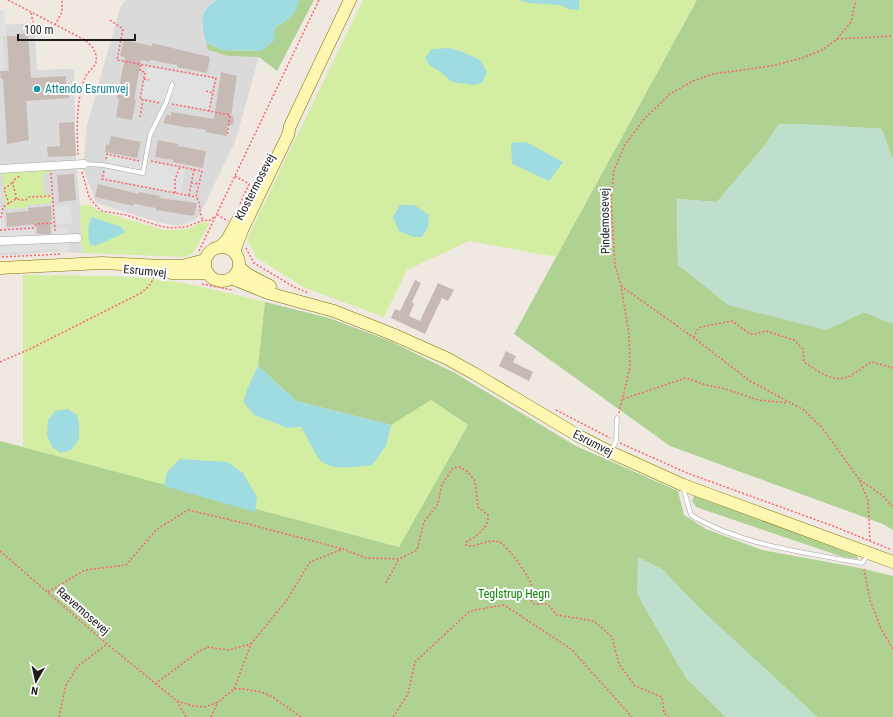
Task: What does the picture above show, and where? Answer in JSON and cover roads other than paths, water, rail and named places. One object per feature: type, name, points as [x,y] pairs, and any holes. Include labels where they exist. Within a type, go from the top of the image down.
[{"type":"main road","name":"Klostermosevej","points":[[235,253],[243,228],[288,135],[290,126],[350,0]]},
{"type":"main road","name":"Klostermosevej","points":[[220,247],[227,240],[282,134],[290,126]]},
{"type":"main road","points":[[220,247],[228,248],[235,253],[239,262],[239,267],[231,278],[225,281],[218,281],[207,273],[201,257],[220,247]]},
{"type":"main road","name":"Esrumvej","points":[[0,268],[38,265],[121,264],[182,266],[201,257]]},
{"type":"main road","name":"Esrumvej","points":[[84,265],[102,268],[169,273],[207,273]]},
{"type":"main road","name":"Esrumvej","points":[[239,267],[257,281],[304,302]]},
{"type":"main road","name":"Esrumvej","points":[[231,278],[268,294],[304,302],[341,314],[440,354],[577,435],[613,446],[683,484],[870,547],[893,562]]},
{"type":"street","points":[[0,169],[82,164]]},
{"type":"street","points":[[0,242],[77,238]]},
{"type":"lane","points":[[82,164],[103,165],[143,173],[150,134],[172,85]]},
{"type":"lane","points":[[613,446],[617,418]]},
{"type":"lane","points":[[683,484],[691,514],[707,524],[738,536],[802,553],[862,563],[870,547]]},
{"type":"water","points":[[217,0],[299,1],[296,10],[291,16],[285,22],[276,26],[274,32],[275,40],[261,51],[222,50],[206,42],[202,18],[207,8]]},
{"type":"water","points":[[518,0],[579,0],[579,10],[568,9],[560,5],[529,3]]},
{"type":"water","points":[[449,48],[463,52],[480,60],[487,72],[482,83],[473,85],[452,82],[438,70],[429,65],[425,58],[432,49]]},
{"type":"water","points":[[526,142],[563,162],[549,181],[512,164],[511,143]]},
{"type":"water","points":[[400,205],[414,205],[429,215],[428,227],[422,237],[413,237],[399,231],[393,217]]},
{"type":"water","points":[[92,217],[121,227],[125,231],[124,233],[95,246],[90,244],[88,230]]},
{"type":"water","points":[[258,366],[296,401],[391,425],[386,446],[372,465],[341,468],[334,467],[321,461],[316,455],[301,427],[288,428],[254,415],[243,402]]},
{"type":"water","points":[[68,409],[77,415],[79,423],[79,439],[71,450],[61,453],[52,447],[47,435],[48,420],[55,411]]},
{"type":"water","points":[[180,459],[227,462],[243,473],[257,497],[255,512],[164,486],[167,472]]},
{"type":"place","name":"Attendo Esrumvej","points":[[37,89]]},
{"type":"park label","name":"Teglstrup Hegn","points":[[514,594]]}]
